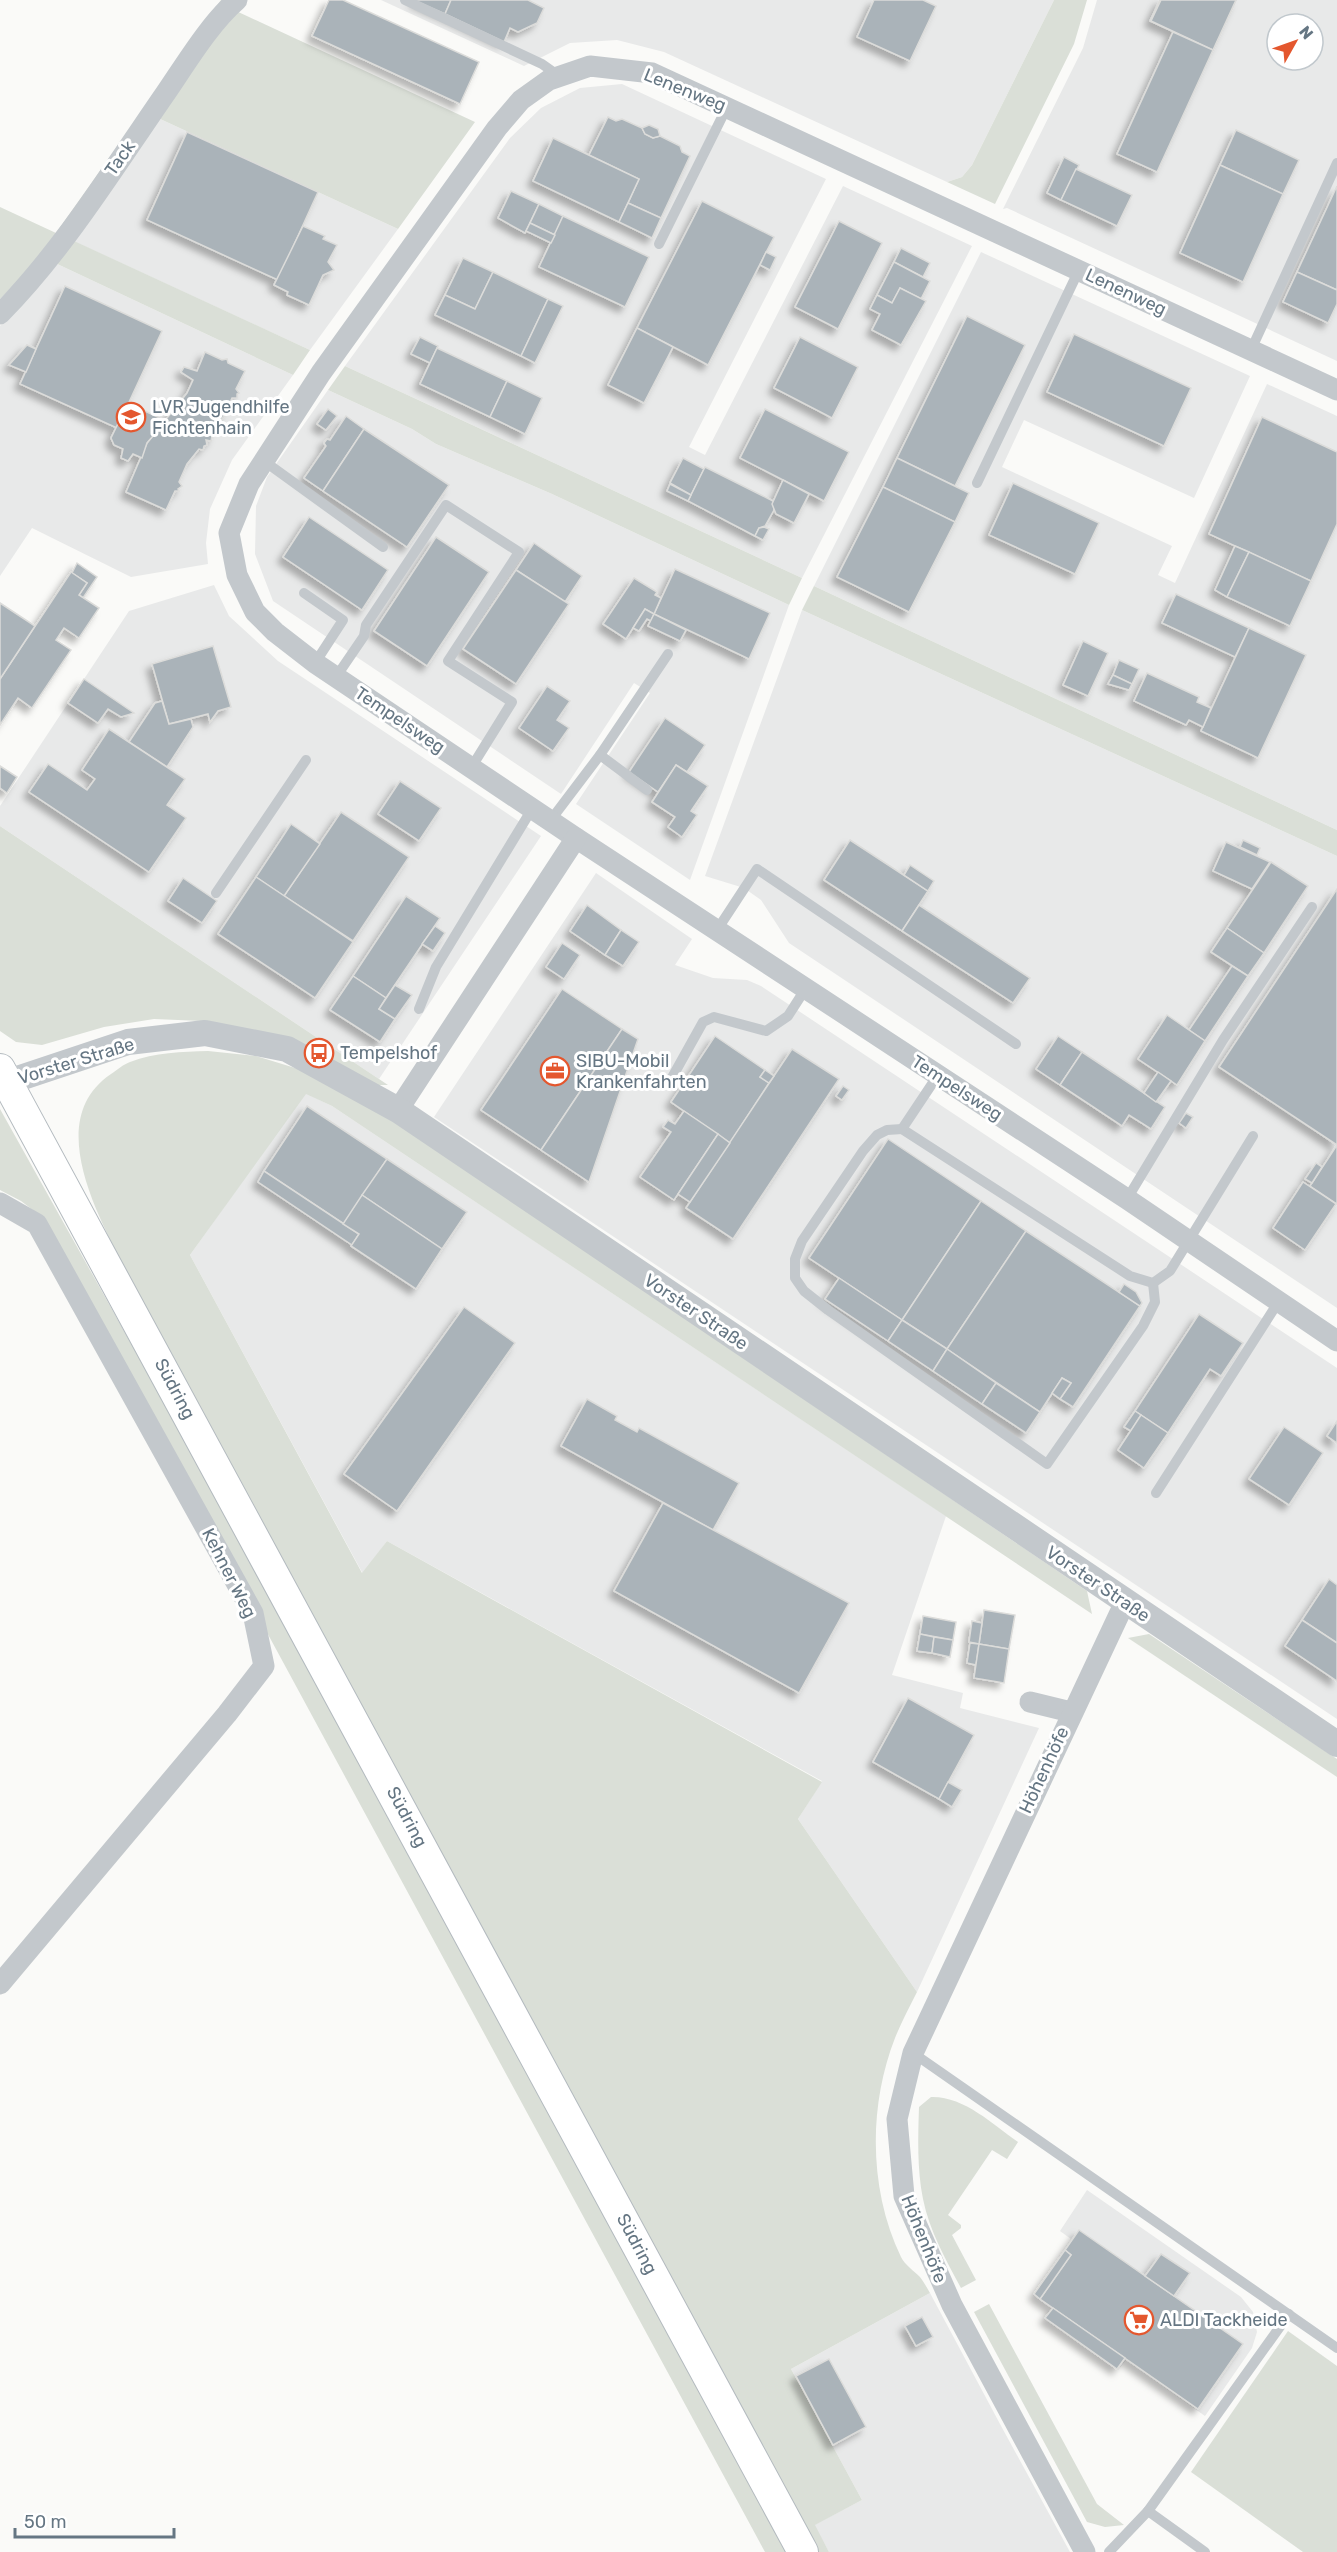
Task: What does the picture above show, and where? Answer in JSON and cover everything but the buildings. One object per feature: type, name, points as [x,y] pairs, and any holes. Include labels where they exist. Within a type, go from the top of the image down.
[{"type":"main road","name":"Südring","points":[[3,1078],[803,2552]]},
{"type":"street","name":"Tack","points":[[0,314],[24,290],[56,249],[199,46],[237,0]]},
{"type":"street","name":"Lenenweg","points":[[241,585],[231,554],[229,533],[249,484],[321,373],[497,128],[521,100],[549,80],[590,66],[652,73],[1337,390]]},
{"type":"street","name":"Tempelsweg","points":[[241,585],[255,612],[275,632],[315,663],[550,821],[1127,1199],[1337,1341]]},
{"type":"street","points":[[398,1110],[576,838]]},
{"type":"street","name":"Vorster Straße","points":[[3,1078],[128,1042],[205,1033],[287,1049],[398,1110],[1337,1744]]},
{"type":"street","name":"Kehner Weg","points":[[0,1203],[37,1224],[253,1613],[264,1666],[227,1714],[0,1984]]},
{"type":"street","name":"Höhenhöfe","points":[[1085,2552],[952,2305],[904,2196],[897,2119],[913,2053],[1071,1712],[1125,1602]]},
{"type":"street","name":"Höhenhöfe","points":[[1030,1702],[1071,1712]]},
{"type":"lane","points":[[405,0],[542,64],[560,76]]},
{"type":"lane","points":[[659,244],[727,107]]},
{"type":"lane","points":[[1251,351],[1337,163]]},
{"type":"lane","points":[[977,483],[1079,270]]},
{"type":"lane","points":[[264,461],[383,547]]},
{"type":"lane","points":[[336,677],[364,636],[366,625],[446,506],[519,552],[448,661],[512,702],[471,768]]},
{"type":"lane","points":[[304,593],[343,620],[315,663]]},
{"type":"lane","points":[[550,821],[600,755],[668,654]]},
{"type":"lane","points":[[600,755],[647,790]]},
{"type":"lane","points":[[216,893],[306,760]]},
{"type":"lane","points":[[419,1009],[436,967],[532,809]]},
{"type":"lane","points":[[717,930],[757,869],[1016,1044]]},
{"type":"lane","points":[[1127,1199],[1223,1040],[1312,907]]},
{"type":"lane","points":[[669,1083],[703,1022],[714,1017],[766,1031],[788,1016],[806,988]]},
{"type":"lane","points":[[902,1129],[938,1075]]},
{"type":"lane","points":[[902,1129],[1130,1276],[1153,1283],[1155,1302],[1143,1326],[1047,1464],[804,1291],[795,1278],[795,1258],[802,1241],[863,1151],[877,1135],[887,1130],[902,1129]]},
{"type":"lane","points":[[1153,1283],[1170,1271],[1253,1136]]},
{"type":"lane","points":[[1156,1493],[1279,1302]]},
{"type":"lane","points":[[913,2053],[1337,2348]]},
{"type":"lane","points":[[1109,2552],[1148,2511],[1289,2314]]},
{"type":"lane","points":[[1148,2511],[1205,2552]]},
{"type":"shaded area","points":[[221,0],[230,0],[32,266],[0,299],[0,207],[56,233]]},
{"type":"shaded area","points":[[381,0],[1054,0],[972,165],[962,177],[947,182],[664,52],[617,40],[570,43],[524,66]]},
{"type":"shaded area","points":[[1054,0],[1087,0],[1074,44],[995,204],[947,182],[962,177],[972,165]]},
{"type":"shaded area","points":[[1097,0],[1337,0],[1337,361],[1007,208],[1003,209],[1083,48]]},
{"type":"shaded area","points":[[234,10],[475,122],[398,229],[158,118],[72,240],[310,350],[293,375],[53,262]]},
{"type":"shaded area","points":[[622,84],[826,179],[689,447],[705,455],[843,186],[972,246],[802,578],[345,366],[510,138],[541,108],[580,88]]},
{"type":"shaded area","points":[[158,118],[398,229],[310,350],[71,240]]},
{"type":"shaded area","points":[[981,252],[1250,376],[1194,498],[1024,420],[1002,467],[1172,546],[1158,575],[1175,583],[1267,384],[1337,416],[1337,830],[814,586]]},
{"type":"shaded area","name":"LVR Jugendhilfe Fichtenhain","points":[[53,262],[293,375],[232,460],[210,509],[206,543],[208,564],[131,577],[32,528],[0,576],[0,326]]},
{"type":"shaded area","points":[[345,366],[802,578],[789,605],[552,494],[436,444],[412,429],[328,390]]},
{"type":"shaded area","points":[[328,390],[412,429],[436,444],[552,494],[789,605],[690,880],[576,804],[650,693],[634,683],[561,794],[273,601],[255,554],[256,506],[267,477]]},
{"type":"shaded area","points":[[214,585],[229,616],[278,661],[541,836],[379,1079],[0,826],[0,806],[129,611]]},
{"type":"shaded area","points":[[814,586],[1337,830],[1337,856],[802,610]]},
{"type":"shaded area","points":[[802,610],[1337,856],[1337,1308],[789,943],[761,900],[744,888],[705,876]]},
{"type":"shaded area","points":[[0,826],[388,1085],[376,1085],[202,1021],[154,1019],[104,1027],[42,1045],[16,1042],[0,1031]]},
{"type":"shaded area","points":[[596,873],[692,939],[675,965],[713,978],[747,980],[761,986],[1337,1368],[1337,1719],[434,1117]]},
{"type":"shaded area","points":[[208,1051],[256,1056],[305,1071],[388,1117],[1087,1591],[1092,1614],[332,1106],[306,1094],[190,1255],[362,1573],[387,1541],[822,1782],[798,1819],[917,1992],[897,2032],[886,2065],[880,2092],[876,2149],[878,2177],[890,2231],[903,2260],[920,2277],[930,2293],[791,2369],[862,2500],[815,2525],[829,2552],[816,2552],[125,1270],[102,1223],[83,1169],[79,1142],[81,1116],[91,1093],[111,1074],[130,1062],[159,1054]]},
{"type":"shaded area","points":[[305,1093],[332,1106],[946,1516],[892,1675],[963,1693],[960,1708],[1039,1728],[917,1992],[798,1819],[822,1781],[387,1541],[363,1574],[190,1255]]},
{"type":"shaded area","points":[[0,1109],[299,1644],[791,2552],[765,2552],[42,1217],[21,1201],[0,1190]]},
{"type":"shaded area","points":[[1149,1634],[1337,1759],[1337,1777],[1128,1638]]},
{"type":"shaded area","points":[[931,2097],[955,2101],[966,2106],[1018,2142],[1007,2159],[992,2150],[948,2215],[961,2225],[961,2228],[952,2235],[976,2280],[961,2288],[934,2233],[921,2188],[918,2153],[919,2107]]},
{"type":"shaded area","points":[[1087,2190],[1241,2297],[1253,2312],[1257,2332],[1252,2348],[1205,2416],[1126,2360],[1118,2370],[1044,2319],[1051,2308],[1033,2295],[1071,2239],[1060,2231]]},
{"type":"shaded area","points":[[930,2293],[1070,2552],[829,2552],[814,2525],[862,2500],[791,2369]]},
{"type":"shaded area","points":[[989,2304],[1097,2504],[1124,2525],[1105,2527],[1087,2522],[974,2312]]},
{"type":"shaded area","points":[[1288,2331],[1337,2366],[1337,2552],[1303,2552],[1191,2472]]},
{"type":"place","name":"LVR Jugendhilfe Fichtenhain","points":[[131,417]]},
{"type":"place","name":"Tempelshof","points":[[319,1053]]},
{"type":"place","name":"SIBU-Mobil Krankenfahrten","points":[[555,1071]]},
{"type":"place","name":"ALDI Tackheide","points":[[1139,2320]]}]
